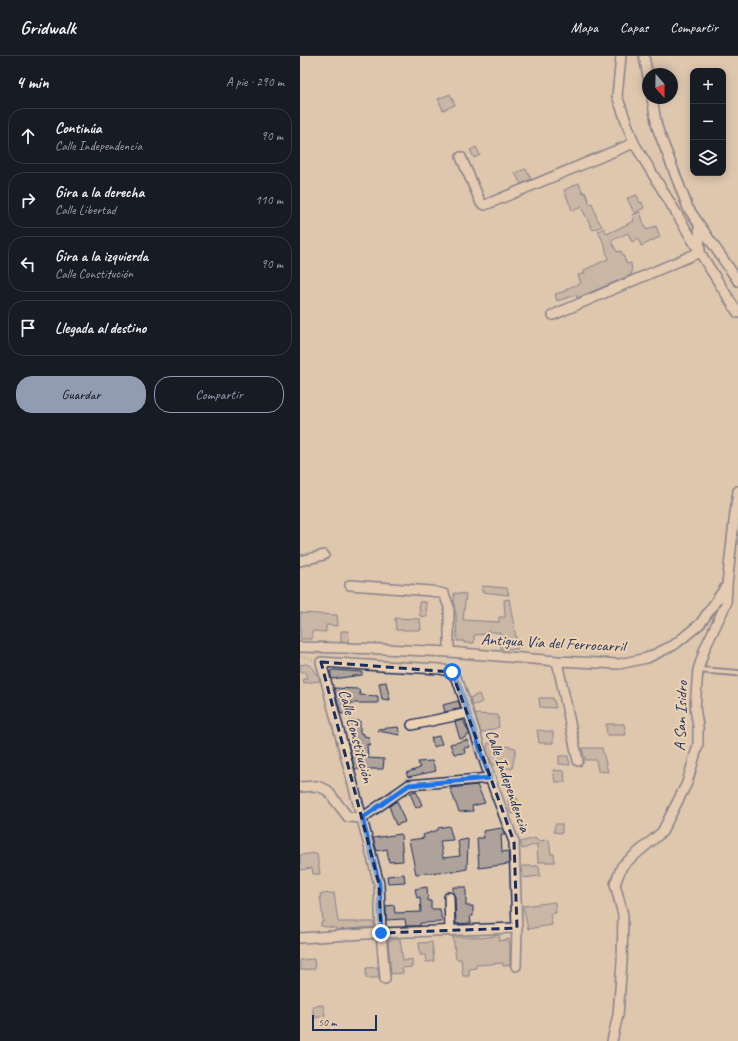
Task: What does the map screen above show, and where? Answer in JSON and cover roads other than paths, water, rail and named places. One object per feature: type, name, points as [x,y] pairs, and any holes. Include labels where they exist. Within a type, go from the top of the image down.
[{"type":"street","points":[[622,56],[617,96],[634,143],[738,313]]},
{"type":"street","points":[[644,56],[646,68]]},
{"type":"street","points":[[653,104],[657,127],[688,208],[738,281]]},
{"type":"street","points":[[461,157],[481,203],[485,205],[634,143]]},
{"type":"street","points":[[699,224],[700,252]]},
{"type":"street","points":[[553,315],[700,252]]},
{"type":"street","name":"Antigua Vía del Ferrocarril","points":[[300,647],[449,652],[557,661],[619,664],[647,658],[674,645],[700,624],[727,585],[738,491]]},
{"type":"street","points":[[300,561],[324,555]]},
{"type":"street","points":[[350,585],[431,591],[444,594],[449,608],[449,652]]},
{"type":"street","name":"A San Isidro","points":[[612,1041],[618,1015],[622,962],[623,914],[616,884],[622,866],[662,832],[687,783],[698,745],[698,726],[695,708],[698,670],[705,648],[726,604],[727,585]]},
{"type":"street","points":[[382,666],[383,649]]},
{"type":"street","points":[[557,661],[578,761]]},
{"type":"street","name":"Calle Constitución","points":[[382,666],[322,662],[379,884],[385,979]]},
{"type":"street","name":"Calle Independencia","points":[[382,666],[440,669],[452,672],[459,684],[490,778],[514,842],[516,966]]},
{"type":"street","points":[[412,725],[468,713]]},
{"type":"street","points":[[300,787],[317,786],[327,790],[348,818],[362,818],[409,785],[490,778]]},
{"type":"street","points":[[449,897],[450,931]]},
{"type":"street","points":[[300,938],[381,933],[516,928]]},
{"type":"lane","points":[[698,670],[738,673]]}]
